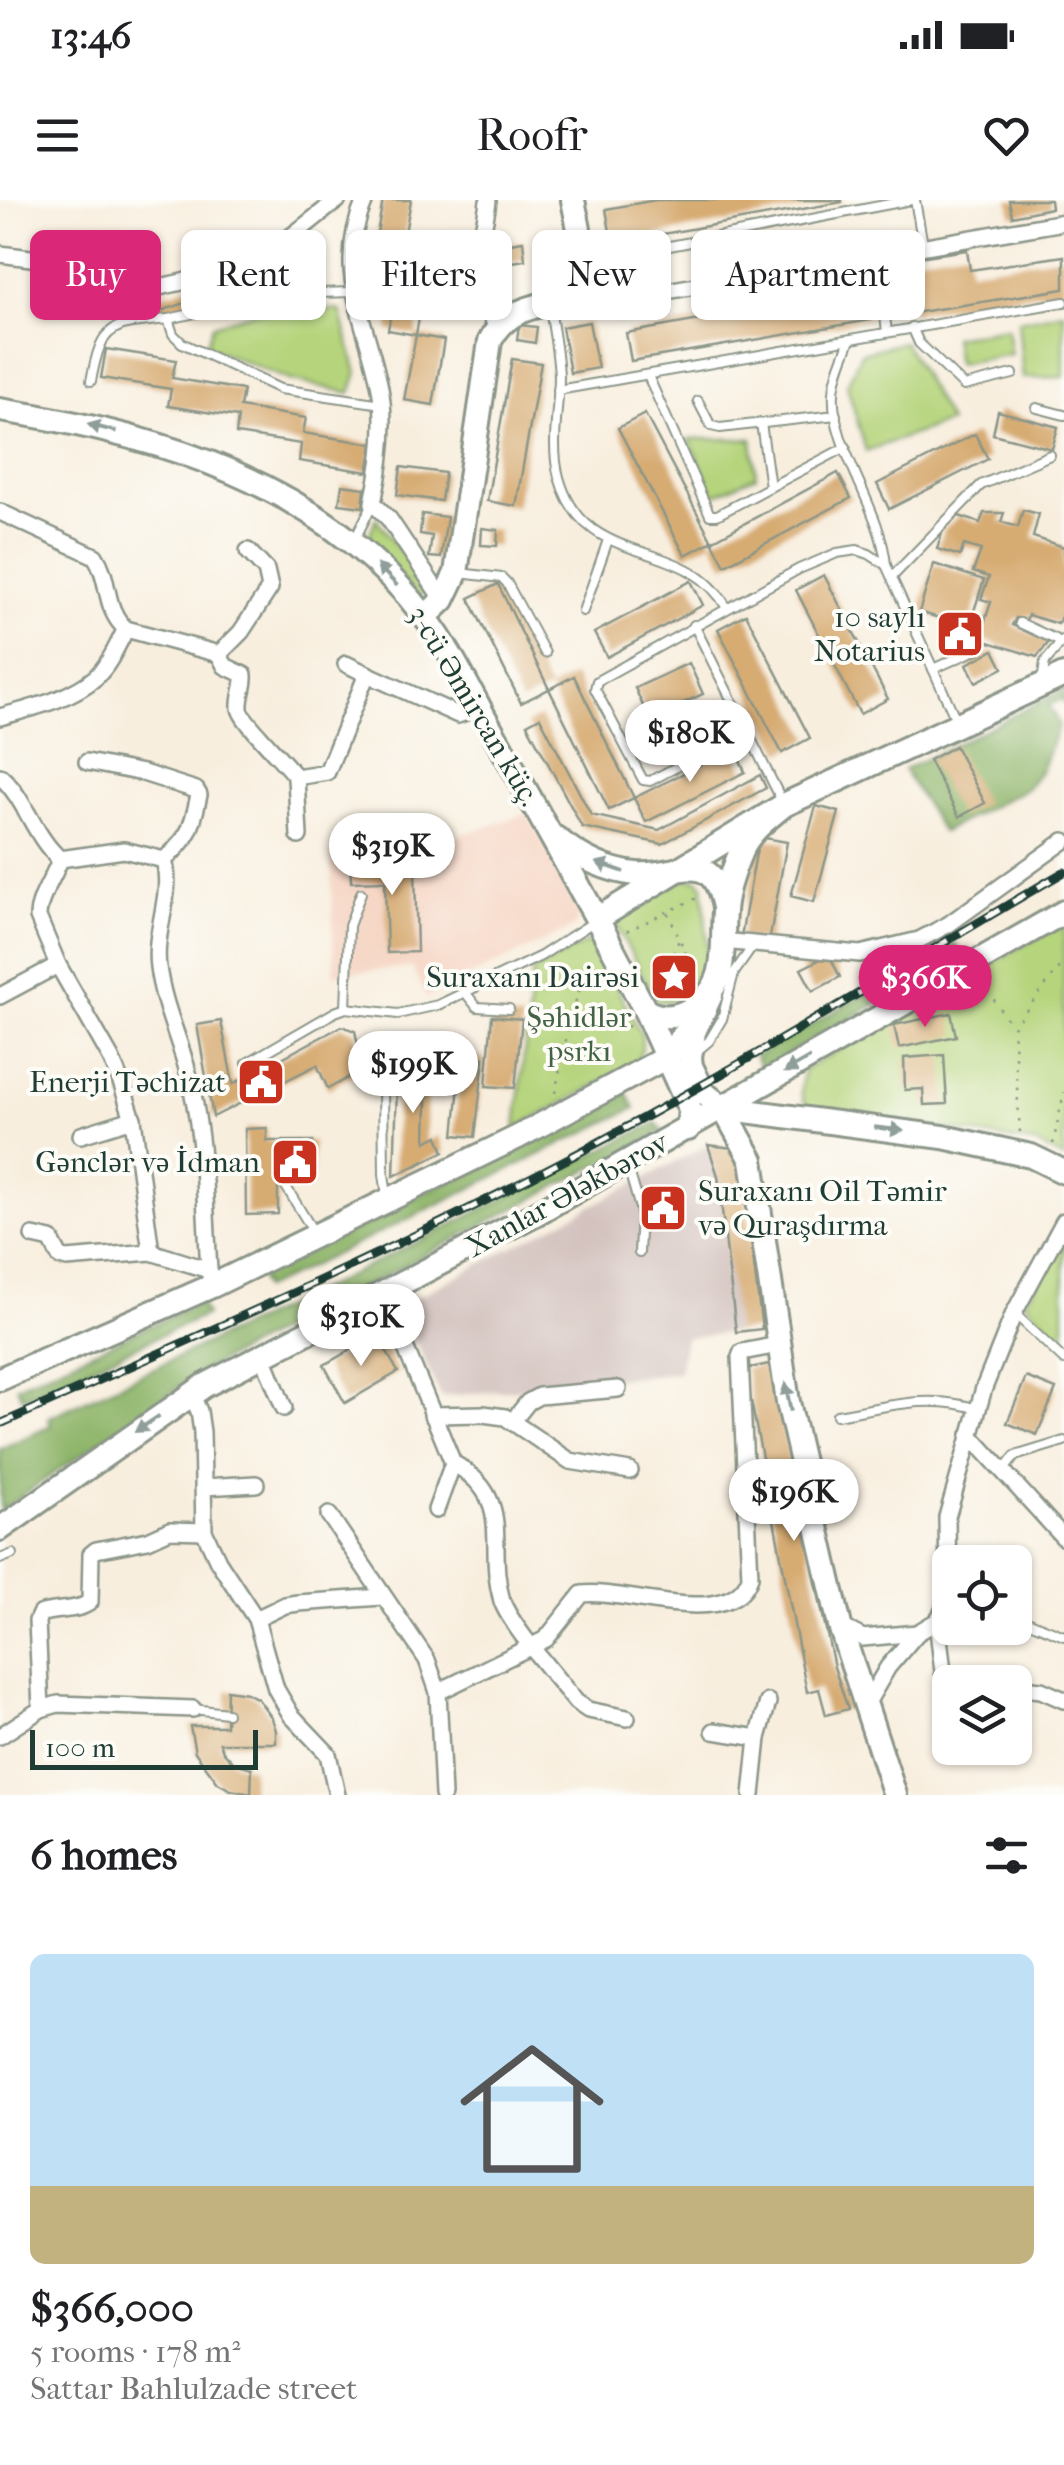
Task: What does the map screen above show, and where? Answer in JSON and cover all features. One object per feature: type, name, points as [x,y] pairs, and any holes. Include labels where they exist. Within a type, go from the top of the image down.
[{"type":"main road","points":[[573,200],[578,230]]},
{"type":"main road","points":[[425,617],[442,600],[456,573],[485,356],[497,326],[515,313],[532,308]]},
{"type":"main road","name":"3-cü Əmircan küç.","points":[[0,410],[100,426],[211,463],[299,505],[353,542],[425,617],[550,834],[588,860],[614,870],[649,875],[676,868]]},
{"type":"main road","points":[[597,919],[784,806],[1054,680]]},
{"type":"main road","points":[[642,1004],[659,1018],[674,1017],[698,1003],[722,941],[724,907],[748,838],[784,806]]},
{"type":"main road","points":[[550,834],[642,1004],[690,1110],[688,1128]]},
{"type":"main road","points":[[676,868],[697,867],[706,872],[714,879],[724,907]]},
{"type":"main road","name":"Xanlar Ələkbərov","points":[[0,1528],[191,1394],[627,1163],[1064,912]]},
{"type":"main road","points":[[0,1380],[211,1278],[316,1235],[559,1115],[664,1058],[685,1036],[707,980]]},
{"type":"main road","points":[[707,980],[690,1058],[704,1093],[723,1108],[752,1160],[778,1345],[840,1626],[895,1795]]},
{"type":"main road","points":[[723,1108],[943,1136],[1032,1156],[1064,1172]]},
{"type":"street","points":[[161,285],[186,281],[266,253],[338,200]]},
{"type":"street","points":[[357,230],[365,200]]},
{"type":"street","points":[[489,200],[474,273],[476,290],[497,326]]},
{"type":"street","points":[[925,246],[1064,222]]},
{"type":"street","points":[[0,254],[30,258]]},
{"type":"street","points":[[360,320],[382,404],[373,503],[389,519],[442,600]]},
{"type":"street","points":[[0,512],[95,556],[114,618],[126,629],[219,654],[225,666],[244,675],[239,704],[243,717],[296,778],[299,836]]},
{"type":"street","points":[[219,654],[240,632],[270,588],[266,570],[248,551]]},
{"type":"street","points":[[0,717],[27,710],[96,677],[126,629]]},
{"type":"street","points":[[346,664],[458,714],[479,708]]},
{"type":"street","points":[[296,778],[322,774],[332,764],[367,674]]},
{"type":"street","points":[[86,762],[143,773],[196,790],[199,795],[186,841],[164,860]]},
{"type":"street","points":[[0,776],[60,859],[124,850],[164,860]]},
{"type":"street","points":[[722,941],[860,954],[919,940],[949,924],[1064,841]]},
{"type":"street","points":[[60,859],[37,910],[58,965],[111,1058],[133,1119],[151,1252]]},
{"type":"street","points":[[33,1236],[51,1240],[60,1257],[67,1259],[151,1252],[211,1278],[202,1142],[191,1083],[158,968],[157,938],[167,884],[164,860]]},
{"type":"street","points":[[0,996],[58,965]]},
{"type":"street","points":[[81,1135],[133,1119]]},
{"type":"street","points":[[947,1545],[947,1517],[977,1409],[1014,1312],[1064,1222]]},
{"type":"street","points":[[383,1293],[453,1463],[474,1476],[487,1493],[496,1521],[496,1564],[503,1604],[576,1702],[588,1710],[627,1718]]},
{"type":"street","points":[[438,1692],[546,1639],[582,1594],[696,1604],[729,1602],[740,1596],[750,1577],[740,1357],[742,1352],[778,1345]]},
{"type":"street","points":[[262,1354],[284,1408]]},
{"type":"street","points":[[512,1422],[528,1402],[539,1396],[618,1388]]},
{"type":"street","points":[[191,1394],[200,1422],[204,1531],[256,1620],[276,1689],[292,1715],[328,1754],[337,1795]]},
{"type":"street","points":[[432,1415],[483,1414],[512,1422],[570,1461],[630,1472]]},
{"type":"street","points":[[970,1435],[1064,1538]]},
{"type":"street","points":[[436,1510],[453,1463]]},
{"type":"street","points":[[204,1487],[256,1484]]},
{"type":"street","points":[[329,1515],[427,1660],[438,1692],[443,1795]]},
{"type":"street","points":[[41,1709],[37,1622],[40,1614],[90,1602],[91,1554],[156,1538],[170,1530],[204,1531]]},
{"type":"street","points":[[256,1620],[298,1602],[382,1597]]},
{"type":"street","points":[[864,1708],[888,1666],[917,1633],[932,1625]]},
{"type":"street","points":[[840,1626],[863,1638],[917,1633]]},
{"type":"street","points":[[1032,1689],[1064,1700]]},
{"type":"street","points":[[752,1795],[758,1738],[768,1702]]},
{"type":"street","points":[[0,1736],[41,1709],[73,1704],[193,1709]]},
{"type":"street","points":[[714,1731],[758,1738]]},
{"type":"lane","points":[[671,246],[913,200],[920,230]]},
{"type":"lane","points":[[91,381],[104,336],[111,328],[284,294],[346,292]]},
{"type":"lane","points":[[558,390],[1064,302]]},
{"type":"lane","points":[[168,319],[173,334],[182,343],[280,389],[382,404]]},
{"type":"lane","points":[[552,320],[558,390],[558,475],[576,514],[608,540],[676,563],[709,582],[727,608]]},
{"type":"lane","points":[[885,320],[887,331]]},
{"type":"lane","points":[[912,327],[919,343],[964,386],[1013,374]]},
{"type":"lane","points":[[850,340],[834,388],[836,414],[879,525],[886,565],[958,726]]},
{"type":"lane","points":[[648,376],[710,515],[717,516],[846,447]]},
{"type":"lane","points":[[698,402],[711,426],[836,414]]},
{"type":"lane","points":[[1036,408],[1064,414]]},
{"type":"lane","points":[[761,423],[770,488]]},
{"type":"lane","points":[[892,577],[981,485],[1050,455]]},
{"type":"lane","points":[[353,542],[373,503]]},
{"type":"lane","points":[[583,611],[608,540]]},
{"type":"lane","points":[[746,730],[650,781],[643,780],[595,689],[597,680],[799,569],[838,553],[857,550],[886,565]]},
{"type":"lane","points":[[456,573],[502,578],[508,583],[545,654]]},
{"type":"lane","points":[[1020,623],[1063,641],[1042,670],[1054,680]]},
{"type":"lane","points":[[694,625],[784,806]]},
{"type":"lane","points":[[934,668],[980,648]]},
{"type":"lane","points":[[346,1008],[348,926],[362,894]]},
{"type":"lane","points":[[247,1063],[346,1008],[398,1014],[438,1005],[540,956],[597,919]]},
{"type":"lane","points":[[690,1058],[708,1042],[722,1019],[734,972],[752,946]]},
{"type":"lane","points":[[464,992],[476,1006],[510,1009]]},
{"type":"lane","points":[[383,1086],[388,1200]]},
{"type":"lane","points":[[627,1163],[640,1212],[639,1253]]},
{"type":"lane","points":[[286,1185],[316,1235]]},
{"type":"lane","points":[[1014,1312],[1064,1360]]},
{"type":"lane","points":[[837,1416],[931,1399],[977,1409]]},
{"type":"lane","points":[[1004,1470],[1015,1456],[1064,1441]]},
{"type":"lane","points":[[0,1560],[14,1554]]},
{"type":"lane","points":[[1032,1623],[1064,1636]]},
{"type":"lane","points":[[193,1709],[227,1713]]},
{"type":"path","points":[[623,933],[702,896]]},
{"type":"path","points":[[668,912],[679,938],[707,980]]},
{"type":"path","points":[[571,1015],[633,1028],[679,938]]},
{"type":"path","points":[[559,1115],[553,1103],[571,1015],[593,950],[601,965]]},
{"type":"path","points":[[1012,1028],[1064,962]]},
{"type":"path","points":[[970,964],[1012,1028],[1020,1139]]},
{"type":"path","points":[[1056,971],[1064,977]]},
{"type":"path","points":[[1051,1152],[1064,1092]]},
{"type":"shaded area","points":[[527,814],[579,904],[580,914],[574,927],[426,997],[412,967],[334,974],[331,854],[422,847]]},
{"type":"shaded area","name":"Suraxanı Oil Təmir və Quraşdırma","points":[[708,1145],[718,1176],[736,1332],[685,1338],[679,1372],[441,1397],[400,1306]]},
{"type":"green space","points":[[326,310],[340,310],[357,373],[350,393],[290,380],[206,346],[213,325],[229,320],[326,320]]},
{"type":"green space","points":[[1064,312],[1064,377],[1023,378],[1018,321]]},
{"type":"green space","points":[[1007,328],[1011,354],[957,364],[953,337]]},
{"type":"green space","points":[[904,342],[949,422],[866,451],[847,385],[861,353]]},
{"type":"green space","points":[[689,439],[752,439],[756,476],[714,495]]},
{"type":"green space","points":[[376,518],[429,590],[418,597],[367,541]]},
{"type":"green space","points":[[1064,690],[1064,702],[1062,699],[1049,705],[1059,725],[1041,770],[1027,788],[942,832],[904,770]]},
{"type":"green space","points":[[685,878],[703,885],[709,970],[689,992],[661,1002],[655,999],[615,923],[617,918]]},
{"type":"green space","points":[[1064,922],[1064,1159],[1037,1144],[808,1106],[805,1102],[801,1089],[804,1070]]},
{"type":"green space","name":"Şəhidlər psrkı","points":[[592,940],[642,1036],[642,1049],[635,1064],[516,1128],[533,971]]},
{"type":"green space","points":[[955,943],[962,955],[762,1069],[755,1056]]},
{"type":"green space","points":[[626,1092],[635,1108],[264,1289],[258,1274]]},
{"type":"green space","points":[[656,1123],[663,1131],[204,1370],[1,1510],[0,1449],[51,1426],[48,1418],[308,1296]]},
{"type":"green space","points":[[1064,1241],[1064,1341],[1025,1302]]},
{"type":"green space","points":[[200,1303],[206,1315],[22,1398],[17,1386]]},
{"type":"building","points":[[383,200],[411,200],[406,230],[378,230]]},
{"type":"building","points":[[656,200],[842,200],[671,232],[610,230],[606,209]]},
{"type":"building","points":[[1009,200],[1050,200],[1051,208],[1012,216]]},
{"type":"building","points":[[523,241],[525,260],[512,262],[512,243]]},
{"type":"building","points":[[967,250],[970,270],[1064,256],[1064,289],[925,311],[925,256]]},
{"type":"building","points":[[181,289],[181,304],[161,311],[161,296]]},
{"type":"building","points":[[390,320],[419,320],[416,335],[388,330]]},
{"type":"building","points":[[700,320],[871,320],[631,361],[626,333]]},
{"type":"building","points":[[589,322],[598,368],[570,373],[562,327]]},
{"type":"building","points":[[519,325],[537,327],[535,343],[517,340]]},
{"type":"building","points":[[416,335],[444,340],[433,405],[404,400]]},
{"type":"building","points":[[106,349],[176,360],[172,378],[243,390],[240,407],[306,418],[303,433],[373,444],[368,472],[299,461],[301,444],[236,434],[238,417],[168,406],[171,389],[101,378]]},
{"type":"building","points":[[512,359],[541,363],[516,506],[487,501]]},
{"type":"building","points":[[998,411],[1058,427],[1052,449],[993,434]]},
{"type":"building","points":[[645,414],[712,541],[685,555],[618,428]]},
{"type":"building","points":[[975,434],[988,459],[889,509],[877,484]]},
{"type":"building","points":[[401,467],[445,473],[441,501],[397,495]]},
{"type":"building","points":[[838,473],[851,498],[725,565],[712,541]]},
{"type":"building","points":[[342,485],[365,488],[363,507],[339,504]]},
{"type":"building","points":[[1023,510],[1039,514],[1033,537],[1064,547],[1064,609],[1058,624],[1028,615],[1026,621],[1016,618],[1012,625],[1049,642],[1037,657],[979,639],[991,602],[981,599],[989,577],[973,572],[981,550],[964,545],[960,556],[937,549],[943,530],[959,516],[980,523],[984,513],[1004,513],[1001,522],[1018,527]]},
{"type":"building","points":[[422,514],[447,517],[441,558],[429,557],[432,536],[420,534]]},
{"type":"building","points":[[482,528],[498,530],[497,546],[481,545]]},
{"type":"building","points":[[934,564],[984,580],[963,645],[943,638],[949,621],[919,612]]},
{"type":"building","points":[[824,575],[888,699],[860,714],[796,590]]},
{"type":"building","points":[[691,581],[703,605],[607,657],[594,633]]},
{"type":"building","points":[[498,584],[549,689],[521,703],[469,598]]},
{"type":"building","points":[[746,614],[810,738],[782,753],[718,629]]},
{"type":"building","points":[[994,650],[1003,668],[976,682],[967,664]]},
{"type":"building","points":[[689,663],[703,694],[649,719],[635,688]]},
{"type":"building","points":[[574,676],[634,798],[609,810],[549,689]]},
{"type":"building","points":[[540,717],[591,815],[659,830],[760,775],[766,788],[662,844],[582,827],[527,724]]},
{"type":"building","points":[[955,746],[985,803],[959,817],[929,760]]},
{"type":"building","points":[[734,748],[745,772],[646,822],[634,798]]},
{"type":"building","points":[[816,806],[839,812],[814,902],[791,896]]},
{"type":"building","points":[[759,837],[787,842],[769,942],[741,937]]},
{"type":"building","points":[[394,854],[395,869],[415,869],[417,952],[387,953],[385,881],[351,882],[350,856]]},
{"type":"building","points":[[829,955],[840,977],[813,991],[801,969]]},
{"type":"building","points":[[951,1013],[956,1036],[899,1048],[894,1025]]},
{"type":"building","points":[[492,1016],[522,1019],[515,1088],[486,1086]]},
{"type":"building","points":[[221,1021],[233,1084],[342,1026],[355,1031],[363,1069],[328,1089],[317,1065],[213,1117],[197,1025]]},
{"type":"building","points":[[944,1055],[947,1104],[924,1105],[923,1089],[905,1090],[904,1058]]},
{"type":"building","points":[[462,1056],[484,1058],[475,1137],[454,1135]]},
{"type":"building","points":[[398,1058],[428,1058],[426,1142],[438,1136],[444,1152],[394,1176]]},
{"type":"building","points":[[267,1128],[267,1141],[313,1141],[313,1174],[278,1175],[278,1214],[246,1215],[245,1129]]},
{"type":"building","points":[[708,1145],[733,1148],[742,1167],[762,1329],[736,1332],[718,1176]]},
{"type":"building","points":[[377,1335],[398,1372],[345,1403],[324,1365]]},
{"type":"building","points":[[769,1364],[834,1667],[848,1709],[826,1715],[819,1689],[807,1692],[745,1369]]},
{"type":"building","points":[[1026,1377],[1056,1389],[1037,1435],[1007,1423]]},
{"type":"building","points":[[227,1690],[258,1699],[276,1731],[276,1743],[220,1743],[234,1763],[252,1768],[251,1794],[218,1783],[195,1752],[190,1726],[226,1726]]},
{"type":"railway","points":[[0,1424],[335,1273],[602,1141],[1064,872]]},
{"type":"place","name":"10 saylı Notarius","points":[[960,634]]},
{"type":"place","name":"Suraxanı Dairəsi","points":[[674,977]]},
{"type":"place","name":"Enerji Təchizat","points":[[261,1082]]},
{"type":"place","name":"Gənclər və İdman","points":[[295,1162]]},
{"type":"place","name":"Suraxanı Oil Təmir və Quraşdırma","points":[[663,1208]]}]
